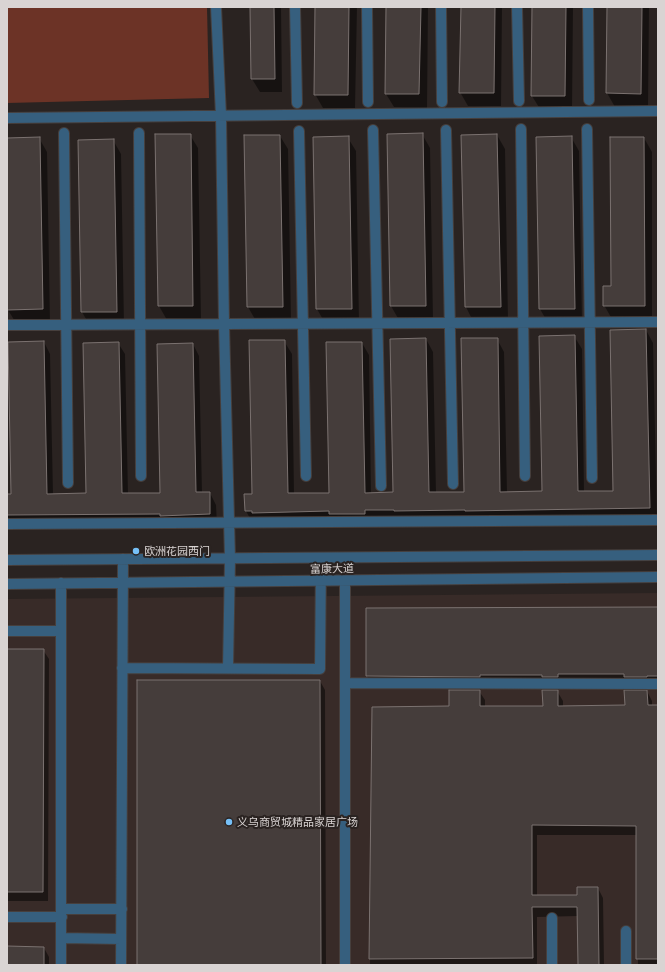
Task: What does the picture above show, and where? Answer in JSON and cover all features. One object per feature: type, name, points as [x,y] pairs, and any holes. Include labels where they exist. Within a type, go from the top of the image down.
[{"type":"street","points":[[216,7],[230,523],[228,668]]},
{"type":"street","points":[[295,7],[297,103]]},
{"type":"street","points":[[367,7],[368,102]]},
{"type":"street","points":[[441,7],[442,102]]},
{"type":"street","points":[[517,7],[518,101]]},
{"type":"street","points":[[588,7],[589,100]]},
{"type":"street","points":[[7,118],[658,111]]},
{"type":"street","points":[[521,129],[524,476]]},
{"type":"street","points":[[587,129],[592,478]]},
{"type":"street","points":[[373,130],[381,486]]},
{"type":"street","points":[[446,130],[453,484]]},
{"type":"street","points":[[299,131],[306,476]]},
{"type":"street","points":[[139,132],[141,476]]},
{"type":"street","points":[[64,133],[68,483]]},
{"type":"street","points":[[7,325],[658,322]]},
{"type":"street","points":[[7,524],[658,520]]},
{"type":"street","name":"富康大道","points":[[7,560],[658,555]]},
{"type":"street","points":[[122,668],[320,668],[321,558]]},
{"type":"street","points":[[121,965],[123,559]]},
{"type":"street","name":"富康大道","points":[[7,584],[658,577]]},
{"type":"street","points":[[345,581],[346,965]]},
{"type":"street","points":[[61,583],[61,965]]},
{"type":"street","points":[[7,631],[61,631]]},
{"type":"street","points":[[346,683],[658,684]]},
{"type":"street","points":[[7,917],[122,909]]},
{"type":"street","points":[[552,918],[552,965]]},
{"type":"street","points":[[626,931],[626,965]]},
{"type":"street","points":[[62,938],[122,939]]},
{"type":"shaded area","points":[[7,7],[207,7],[209,98],[7,103]]},
{"type":"shaded area","points":[[658,593],[658,965],[7,965],[7,599]]},
{"type":"building","points":[[250,7],[274,7],[275,79],[251,79]]},
{"type":"building","points":[[315,7],[349,7],[348,95],[314,95]]},
{"type":"building","points":[[386,7],[421,7],[419,94],[385,94]]},
{"type":"building","points":[[461,7],[495,7],[494,93],[459,93]]},
{"type":"building","points":[[532,7],[566,7],[565,96],[531,96]]},
{"type":"building","points":[[607,7],[642,7],[641,94],[606,93]]},
{"type":"building","points":[[423,133],[426,306],[390,306],[387,134]]},
{"type":"building","points":[[155,134],[191,134],[193,306],[158,306]]},
{"type":"building","points":[[497,134],[501,307],[465,307],[461,135]]},
{"type":"building","points":[[244,135],[280,135],[283,307],[247,307]]},
{"type":"building","points":[[349,136],[352,309],[316,309],[313,137]]},
{"type":"building","points":[[572,136],[575,309],[539,309],[536,137]]},
{"type":"building","points":[[40,137],[43,309],[7,310],[7,138]]},
{"type":"building","points":[[610,137],[644,137],[645,306],[603,306],[603,286],[611,286]]},
{"type":"building","points":[[114,139],[117,312],[81,312],[78,140]]},
{"type":"building","points":[[646,329],[650,508],[465,511],[365,510],[365,514],[329,514],[329,511],[252,513],[252,511],[245,511],[244,494],[252,494],[249,340],[285,340],[288,493],[329,493],[326,342],[362,342],[365,493],[393,492],[390,339],[426,338],[429,492],[464,492],[461,338],[498,338],[500,492],[542,491],[539,336],[575,335],[578,491],[613,491],[610,330]]},
{"type":"building","points":[[44,341],[47,494],[86,493],[83,343],[119,342],[122,493],[160,493],[157,344],[193,343],[196,492],[210,492],[210,514],[160,516],[160,514],[7,515],[7,494],[11,494],[8,342]]},
{"type":"building","points":[[658,607],[658,676],[624,677],[624,674],[558,674],[558,677],[542,677],[542,675],[480,675],[480,677],[366,676],[366,608]]},
{"type":"building","points":[[7,649],[44,649],[43,892],[7,892]]},
{"type":"building","name":"义乌商贸城精品家居广场","points":[[137,680],[320,680],[321,965],[137,965]]},
{"type":"building","points":[[449,690],[480,690],[480,706],[543,706],[542,690],[558,690],[558,706],[625,705],[624,690],[647,690],[648,705],[658,705],[658,959],[636,959],[636,826],[532,825],[532,895],[577,895],[577,887],[598,887],[599,965],[578,965],[577,907],[532,907],[533,958],[369,959],[372,707],[449,706]]},
{"type":"building","points":[[7,946],[44,947],[44,965],[7,965]]},
{"type":"place","name":"欧洲花园西门","points":[[136,551]]},
{"type":"place","name":"义乌商贸城精品家居广场","points":[[229,822]]}]
